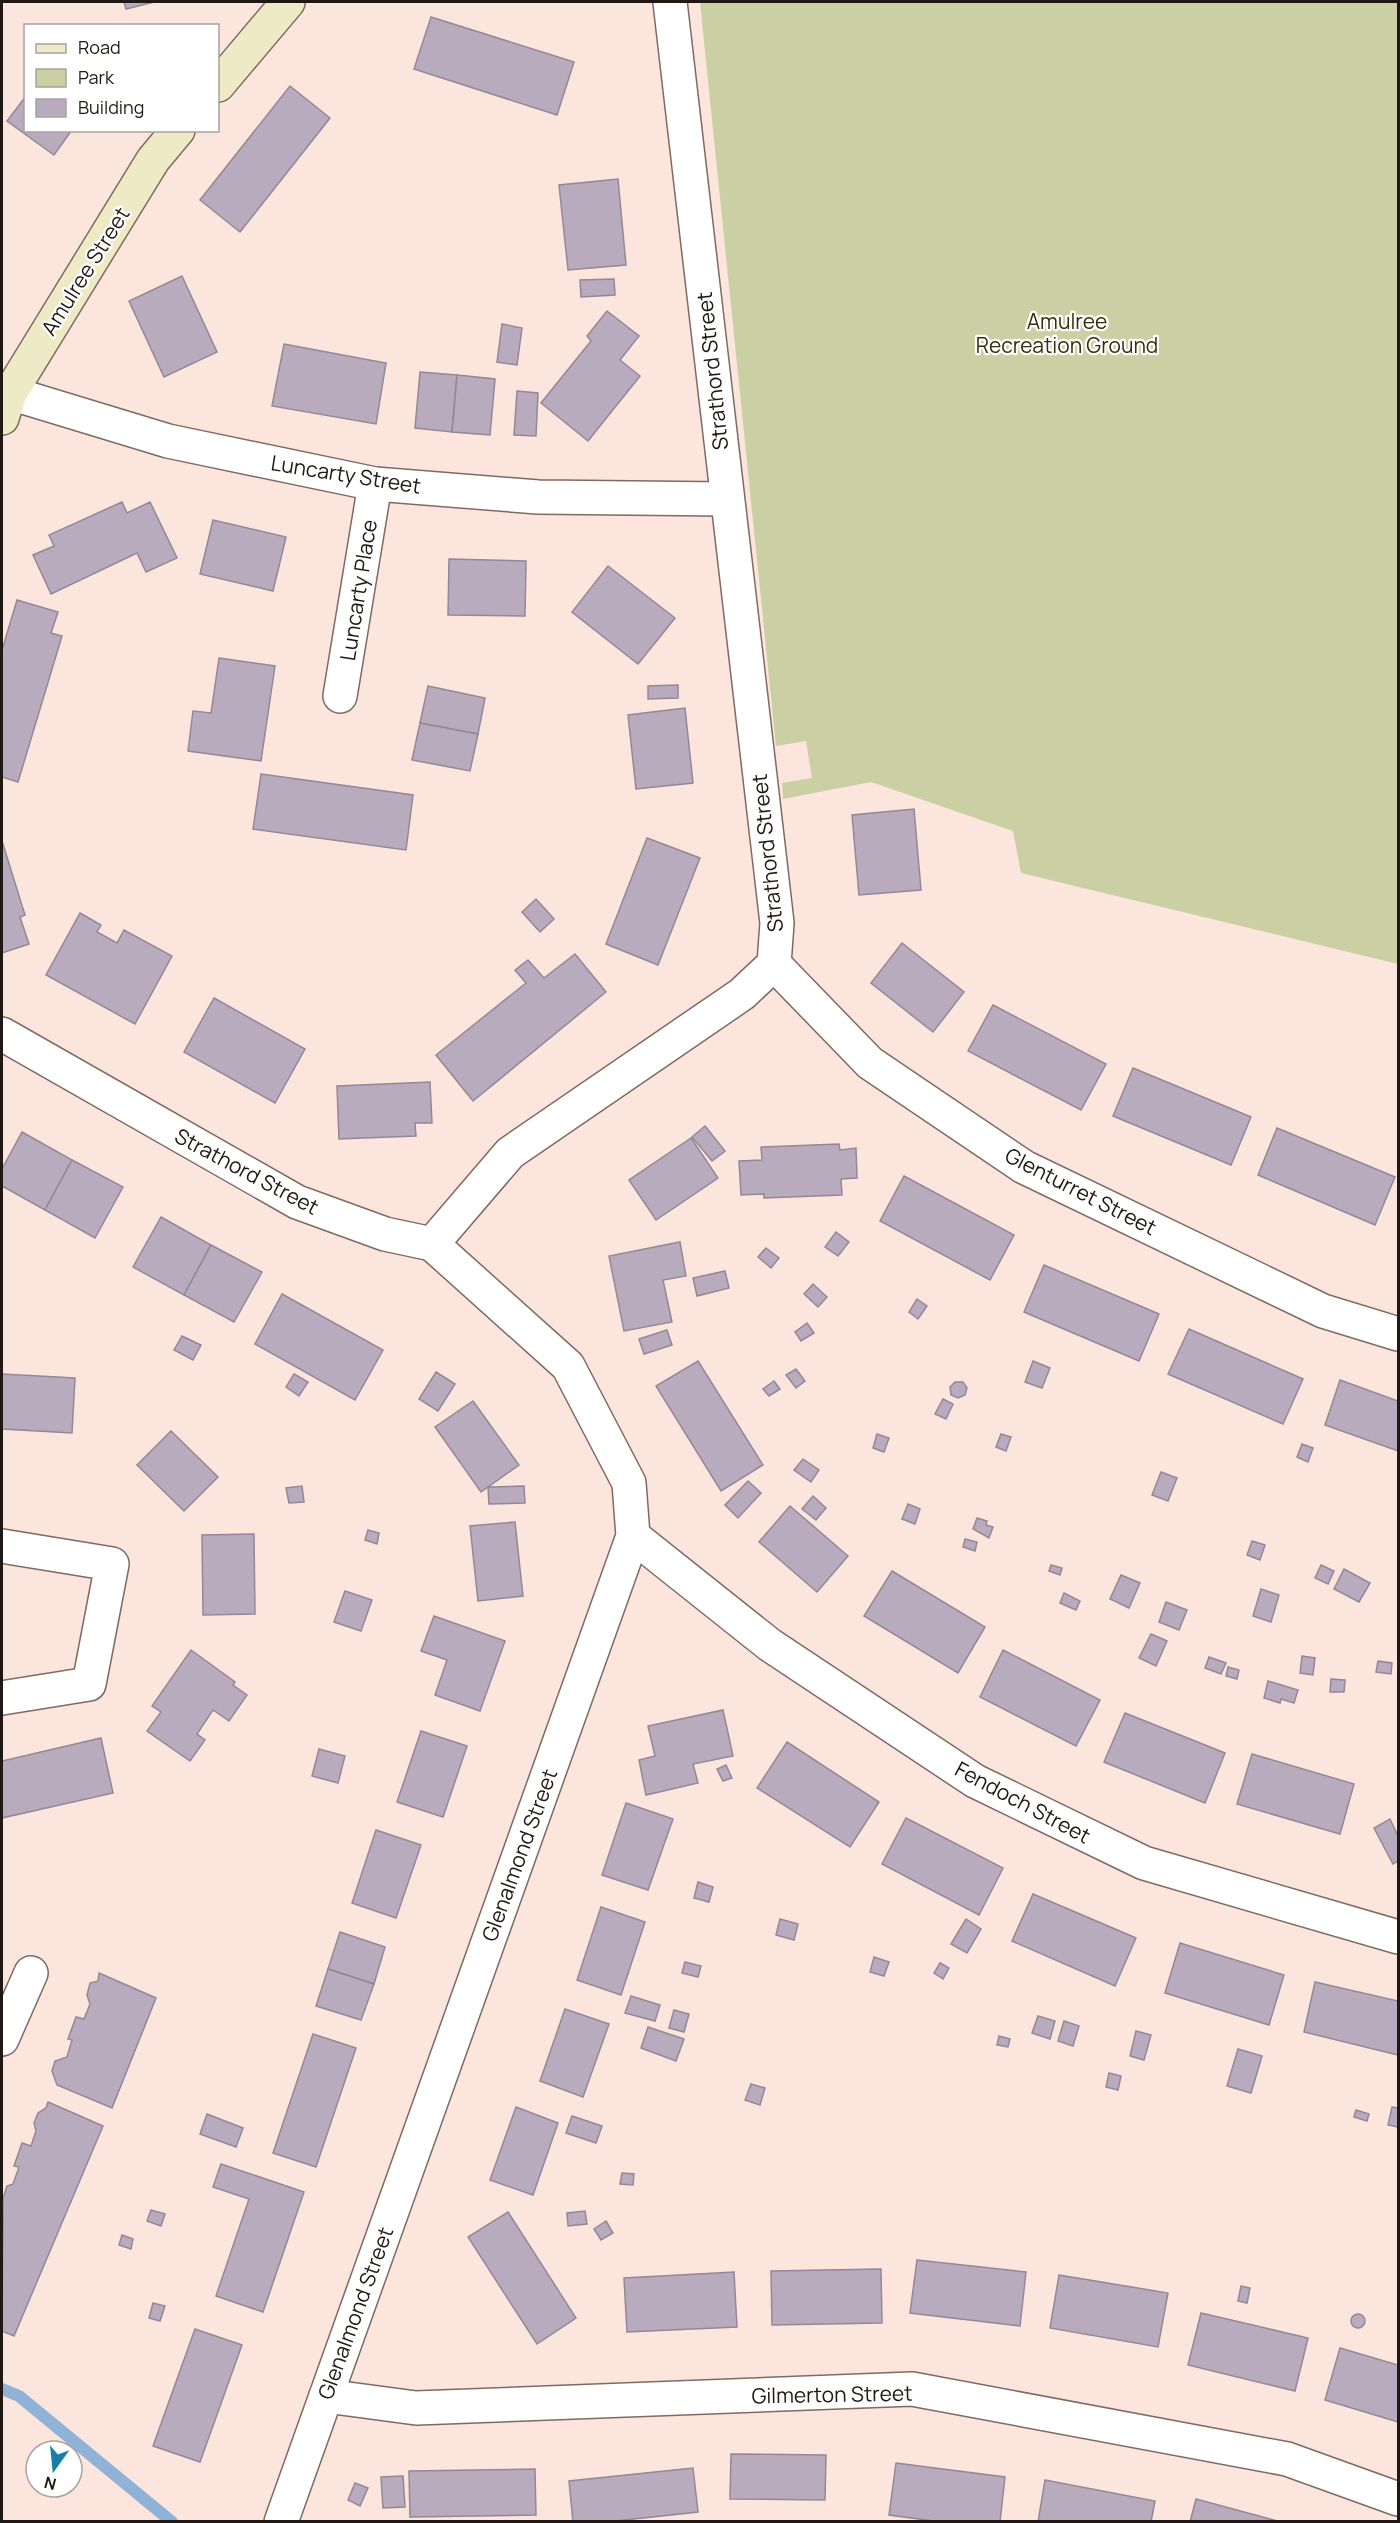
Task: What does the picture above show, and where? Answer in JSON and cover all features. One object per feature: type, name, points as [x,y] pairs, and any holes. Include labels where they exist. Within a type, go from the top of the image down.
[{"type":"street","points":[[219,84],[288,2]]},
{"type":"street","name":"Strathord Street","points":[[2,1034],[297,1202],[385,1234],[432,1244],[510,1153],[742,994],[774,964],[777,923],[669,2]]},
{"type":"street","name":"Amulree Street","points":[[6,406],[153,160],[176,132]]},
{"type":"street","name":"Luncarty Street","points":[[6,406],[375,484],[538,497],[726,499]]},
{"type":"street","name":"Luncarty Place","points":[[340,696],[375,484]]},
{"type":"street","name":"Glenturret Street","points":[[774,964],[870,1063],[1024,1167],[1323,1311],[1398,1334]]},
{"type":"street","name":"Glenalmond Street","points":[[281,2522],[633,1536],[629,1483],[568,1366],[432,1244]]},
{"type":"street","name":"Fendoch Street","points":[[633,1536],[770,1645],[975,1781],[1144,1863],[1398,1936]]},
{"type":"street","points":[[2,1546],[112,1564],[89,1684],[2,1698]]},
{"type":"street","points":[[2,2039],[31,1973]]},
{"type":"street","name":"Gilmerton Street","points":[[326,2396],[416,2408],[912,2390],[1287,2459],[1398,2499]]},
{"type":"green space","name":"Amulree Recreation Ground","points":[[700,2],[1398,2],[1398,964],[1021,873],[1013,831],[871,782],[783,799],[782,783],[812,778],[806,741],[776,746]]},
{"type":"building","points":[[124,2],[154,2],[126,9]]},
{"type":"building","points":[[431,17],[574,62],[557,115],[414,69]]},
{"type":"building","points":[[290,86],[330,118],[240,232],[200,200]]},
{"type":"building","points":[[24,99],[24,132],[71,132],[54,155],[7,121]]},
{"type":"building","points":[[618,179],[626,265],[568,270],[559,185]]},
{"type":"building","points":[[182,276],[217,352],[164,377],[129,301]]},
{"type":"building","points":[[614,279],[615,295],[581,297],[580,280]]},
{"type":"building","points":[[607,311],[639,336],[620,360],[640,376],[588,441],[541,403],[591,341],[587,336]]},
{"type":"building","points":[[502,324],[522,328],[517,365],[497,362]]},
{"type":"building","points":[[284,344],[386,363],[376,424],[272,406]]},
{"type":"building","points":[[420,372],[457,375],[452,432],[415,428]]},
{"type":"building","points":[[457,375],[495,379],[490,435],[452,432]]},
{"type":"building","points":[[517,391],[538,393],[536,436],[514,435]]},
{"type":"building","points":[[122,502],[127,513],[150,502],[177,558],[146,572],[137,553],[51,594],[33,555],[54,546],[49,535]]},
{"type":"building","points":[[213,520],[286,537],[273,591],[200,574]]},
{"type":"building","points":[[449,559],[526,561],[525,616],[448,615]]},
{"type":"building","points":[[608,566],[675,618],[638,664],[572,612]]},
{"type":"building","points":[[17,600],[58,612],[51,633],[62,636],[18,782],[2,777],[2,650]]},
{"type":"building","points":[[219,658],[275,666],[261,761],[188,751],[193,711],[211,713]]},
{"type":"building","points":[[678,685],[678,698],[648,699],[648,686]]},
{"type":"building","points":[[428,686],[485,698],[478,734],[420,723]]},
{"type":"building","points":[[685,708],[693,783],[636,789],[628,715]]},
{"type":"building","points":[[420,723],[478,734],[470,771],[412,760]]},
{"type":"building","points":[[261,774],[413,795],[406,850],[253,829]]},
{"type":"building","points":[[914,809],[921,890],[859,895],[852,815]]},
{"type":"building","points":[[647,838],[700,858],[658,965],[606,944]]},
{"type":"building","points":[[2,841],[25,915],[20,917],[29,944],[2,953]]},
{"type":"building","points":[[536,899],[554,919],[540,932],[522,912]]},
{"type":"building","points":[[80,913],[101,925],[97,932],[117,943],[124,930],[172,956],[135,1024],[46,975]]},
{"type":"building","points":[[902,943],[964,992],[933,1032],[871,983]]},
{"type":"building","points":[[575,954],[606,992],[473,1101],[436,1055],[526,983],[515,970],[528,960],[544,978]]},
{"type":"building","points":[[214,998],[305,1049],[275,1103],[184,1052]]},
{"type":"building","points":[[993,1005],[1106,1064],[1081,1110],[968,1051]]},
{"type":"building","points":[[1133,1068],[1251,1117],[1231,1165],[1113,1116]]},
{"type":"building","points":[[430,1082],[432,1123],[415,1123],[416,1136],[339,1139],[337,1086]]},
{"type":"building","points":[[705,1126],[725,1151],[712,1161],[692,1137]]},
{"type":"building","points":[[1277,1128],[1395,1177],[1375,1225],[1258,1175]]},
{"type":"building","points":[[22,1132],[72,1160],[45,1210],[2,1186],[2,1169]]},
{"type":"building","points":[[691,1138],[718,1178],[656,1220],[629,1180]]},
{"type":"building","points":[[839,1144],[840,1150],[856,1148],[857,1178],[841,1179],[842,1195],[764,1198],[764,1194],[741,1195],[739,1161],[762,1160],[761,1147]]},
{"type":"building","points":[[72,1160],[123,1187],[95,1238],[45,1210]]},
{"type":"building","points":[[904,1176],[1014,1235],[990,1280],[880,1221]]},
{"type":"building","points":[[161,1217],[211,1245],[184,1295],[133,1267]]},
{"type":"building","points":[[836,1232],[849,1242],[838,1256],[825,1247]]},
{"type":"building","points":[[680,1242],[686,1276],[663,1280],[672,1322],[624,1331],[609,1256]]},
{"type":"building","points":[[211,1245],[262,1272],[234,1322],[184,1295]]},
{"type":"building","points":[[766,1248],[779,1258],[771,1268],[758,1257]]},
{"type":"building","points":[[1044,1265],[1159,1314],[1139,1361],[1024,1312]]},
{"type":"building","points":[[725,1271],[729,1288],[697,1296],[693,1278]]},
{"type":"building","points":[[813,1284],[827,1297],[818,1307],[804,1294]]},
{"type":"building","points":[[282,1294],[383,1350],[355,1400],[255,1344]]},
{"type":"building","points":[[917,1299],[927,1306],[918,1319],[909,1312]]},
{"type":"building","points":[[807,1323],[814,1333],[801,1341],[795,1332]]},
{"type":"building","points":[[1189,1329],[1303,1379],[1283,1424],[1168,1374]]},
{"type":"building","points":[[667,1330],[672,1345],[644,1354],[639,1339]]},
{"type":"building","points":[[182,1336],[201,1345],[193,1360],[174,1350]]},
{"type":"building","points":[[698,1361],[763,1465],[721,1491],[656,1386]]},
{"type":"building","points":[[1033,1361],[1050,1368],[1042,1388],[1025,1382]]},
{"type":"building","points":[[796,1369],[805,1381],[796,1388],[786,1375]]},
{"type":"building","points":[[436,1372],[455,1384],[438,1411],[419,1399]]},
{"type":"building","points":[[2,1374],[75,1378],[72,1433],[2,1429]]},
{"type":"building","points":[[294,1374],[308,1382],[299,1396],[286,1387]]},
{"type":"building","points":[[1340,1380],[1398,1401],[1398,1451],[1325,1425]]},
{"type":"building","points":[[774,1381],[780,1389],[769,1396],[763,1389]]},
{"type":"building","points":[[955,1382],[963,1382],[967,1388],[965,1395],[958,1398],[951,1395],[950,1387]]},
{"type":"building","points":[[943,1399],[953,1404],[946,1419],[935,1414]]},
{"type":"building","points":[[473,1401],[519,1465],[481,1492],[435,1427]]},
{"type":"building","points":[[171,1431],[218,1477],[184,1511],[137,1465]]},
{"type":"building","points":[[877,1434],[889,1438],[884,1452],[873,1448]]},
{"type":"building","points":[[1001,1434],[1011,1437],[1006,1451],[996,1447]]},
{"type":"building","points":[[1302,1444],[1313,1448],[1308,1462],[1297,1457]]},
{"type":"building","points":[[803,1459],[819,1470],[811,1482],[794,1470]]},
{"type":"building","points":[[1161,1472],[1177,1478],[1168,1501],[1152,1495]]},
{"type":"building","points":[[748,1481],[761,1493],[738,1518],[725,1505]]},
{"type":"building","points":[[302,1486],[304,1502],[289,1503],[286,1488]]},
{"type":"building","points":[[524,1486],[525,1503],[489,1504],[488,1487]]},
{"type":"building","points":[[813,1496],[826,1508],[816,1520],[802,1509]]},
{"type":"building","points":[[908,1504],[920,1509],[915,1524],[902,1519]]},
{"type":"building","points":[[790,1506],[848,1556],[817,1592],[759,1542]]},
{"type":"building","points":[[977,1518],[987,1521],[986,1525],[993,1527],[989,1538],[973,1529]]},
{"type":"building","points":[[515,1522],[523,1596],[478,1601],[470,1526]]},
{"type":"building","points":[[368,1530],[379,1533],[377,1544],[365,1540]]},
{"type":"building","points":[[254,1534],[255,1614],[203,1615],[202,1535]]},
{"type":"building","points":[[965,1539],[977,1542],[975,1551],[963,1547]]},
{"type":"building","points":[[1252,1541],[1265,1545],[1260,1560],[1247,1555]]},
{"type":"building","points":[[1051,1565],[1062,1568],[1060,1575],[1049,1571]]},
{"type":"building","points":[[1321,1565],[1334,1571],[1328,1584],[1315,1578]]},
{"type":"building","points":[[1344,1569],[1370,1583],[1359,1602],[1334,1589]]},
{"type":"building","points":[[892,1571],[985,1627],[958,1673],[864,1616]]},
{"type":"building","points":[[1121,1575],[1140,1583],[1129,1608],[1110,1599]]},
{"type":"building","points":[[1261,1589],[1279,1595],[1271,1622],[1253,1616]]},
{"type":"building","points":[[345,1591],[372,1600],[361,1631],[334,1622]]},
{"type":"building","points":[[1064,1593],[1080,1601],[1076,1610],[1060,1603]]},
{"type":"building","points":[[1166,1602],[1187,1610],[1179,1630],[1159,1622]]},
{"type":"building","points":[[434,1616],[505,1641],[480,1711],[435,1695],[447,1660],[421,1651]]},
{"type":"building","points":[[1151,1634],[1167,1641],[1156,1666],[1139,1658]]},
{"type":"building","points":[[191,1650],[235,1682],[233,1685],[247,1695],[229,1721],[213,1710],[197,1734],[205,1740],[190,1761],[147,1731],[161,1712],[152,1706]]},
{"type":"building","points":[[1003,1650],[1100,1700],[1076,1746],[980,1697]]},
{"type":"building","points":[[1302,1656],[1315,1658],[1313,1675],[1300,1673]]},
{"type":"building","points":[[1209,1657],[1226,1663],[1221,1674],[1205,1668]]},
{"type":"building","points":[[1378,1661],[1392,1663],[1391,1674],[1376,1672]]},
{"type":"building","points":[[1228,1667],[1239,1670],[1237,1679],[1226,1676]]},
{"type":"building","points":[[1331,1679],[1345,1680],[1344,1692],[1330,1692]]},
{"type":"building","points":[[1268,1681],[1298,1690],[1294,1703],[1281,1699],[1280,1703],[1264,1698]]},
{"type":"building","points":[[723,1710],[733,1756],[693,1764],[698,1783],[646,1795],[639,1760],[655,1756],[648,1726]]},
{"type":"building","points":[[1125,1713],[1225,1753],[1205,1803],[1104,1762]]},
{"type":"building","points":[[421,1731],[467,1746],[443,1817],[397,1802]]},
{"type":"building","points":[[101,1738],[113,1793],[2,1818],[2,1761]]},
{"type":"building","points":[[787,1742],[879,1802],[850,1847],[757,1788]]},
{"type":"building","points":[[319,1749],[345,1756],[338,1783],[312,1776]]},
{"type":"building","points":[[1252,1754],[1354,1784],[1340,1834],[1237,1804]]},
{"type":"building","points":[[726,1765],[732,1778],[723,1781],[717,1769]]},
{"type":"building","points":[[626,1803],[673,1819],[648,1890],[602,1875]]},
{"type":"building","points":[[906,1818],[1003,1868],[979,1915],[882,1864]]},
{"type":"building","points":[[1390,1819],[1398,1836],[1398,1861],[1393,1864],[1374,1828]]},
{"type":"building","points":[[376,1830],[421,1845],[396,1918],[352,1903]]},
{"type":"building","points":[[698,1882],[713,1887],[709,1902],[694,1898]]},
{"type":"building","points":[[1033,1894],[1136,1938],[1115,1986],[1012,1941]]},
{"type":"building","points":[[601,1907],[645,1922],[621,1995],[577,1980]]},
{"type":"building","points":[[780,1919],[798,1924],[794,1940],[776,1935]]},
{"type":"building","points":[[966,1919],[981,1929],[967,1953],[951,1944]]},
{"type":"building","points":[[340,1932],[385,1947],[374,1984],[328,1969]]},
{"type":"building","points":[[1180,1943],[1284,1975],[1269,2025],[1165,1993]]},
{"type":"building","points":[[874,1957],[889,1962],[884,1976],[870,1972]]},
{"type":"building","points":[[685,1962],[701,1966],[698,1977],[682,1973]]},
{"type":"building","points":[[940,1963],[949,1968],[943,1979],[934,1973]]},
{"type":"building","points":[[328,1969],[374,1984],[361,2020],[316,2006]]},
{"type":"building","points":[[99,1973],[156,1998],[112,2108],[57,2085],[52,2071],[55,2061],[67,2057],[72,2040],[68,2039],[76,2017],[84,2019],[90,2004],[87,1995],[90,1983],[98,1981]]},
{"type":"building","points":[[1315,1982],[1398,2001],[1398,2055],[1304,2032]]},
{"type":"building","points":[[631,1996],[660,2005],[655,2021],[625,2013]]},
{"type":"building","points":[[565,2009],[609,2024],[583,2097],[540,2081]]},
{"type":"building","points":[[674,2010],[689,2014],[684,2032],[669,2028]]},
{"type":"building","points":[[1038,2016],[1055,2021],[1050,2039],[1032,2033]]},
{"type":"building","points":[[1064,2021],[1079,2026],[1073,2046],[1058,2041]]},
{"type":"building","points":[[648,2027],[684,2039],[676,2061],[641,2048]]},
{"type":"building","points":[[1136,2031],[1151,2035],[1144,2060],[1130,2056]]},
{"type":"building","points":[[313,2034],[356,2048],[316,2167],[273,2153]]},
{"type":"building","points":[[999,2036],[1010,2039],[1008,2047],[997,2045]]},
{"type":"building","points":[[1238,2049],[1262,2056],[1251,2093],[1227,2086]]},
{"type":"building","points":[[1109,2073],[1121,2076],[1118,2090],[1106,2087]]},
{"type":"building","points":[[751,2084],[765,2088],[760,2105],[745,2100]]},
{"type":"building","points":[[48,2102],[103,2126],[14,2336],[2,2331],[3,2198],[7,2186],[13,2184],[19,2167],[14,2166],[22,2143],[31,2146],[36,2131],[34,2123],[38,2113],[46,2108]]},
{"type":"building","points":[[516,2107],[558,2123],[533,2195],[490,2180]]},
{"type":"building","points":[[1392,2107],[1398,2108],[1398,2127],[1388,2125]]},
{"type":"building","points":[[1356,2110],[1369,2114],[1367,2121],[1354,2117]]},
{"type":"building","points":[[207,2114],[243,2128],[236,2147],[200,2134]]},
{"type":"building","points":[[572,2116],[602,2126],[596,2143],[566,2133]]},
{"type":"building","points":[[221,2164],[304,2192],[263,2312],[216,2296],[249,2199],[213,2187]]},
{"type":"building","points":[[622,2173],[634,2174],[633,2185],[620,2184]]},
{"type":"building","points":[[151,2210],[165,2214],[161,2226],[147,2221]]},
{"type":"building","points":[[585,2211],[587,2224],[568,2226],[567,2213]]},
{"type":"building","points":[[508,2212],[576,2318],[537,2344],[468,2237]]},
{"type":"building","points":[[606,2221],[613,2233],[601,2240],[594,2229]]},
{"type":"building","points":[[122,2235],[133,2239],[131,2249],[119,2245]]},
{"type":"building","points":[[917,2260],[1026,2272],[1020,2326],[910,2313]]},
{"type":"building","points":[[881,2269],[882,2323],[772,2325],[771,2271]]},
{"type":"building","points":[[734,2272],[737,2327],[627,2332],[624,2278]]},
{"type":"building","points":[[1059,2275],[1168,2293],[1158,2347],[1050,2328]]},
{"type":"building","points":[[1241,2286],[1250,2288],[1247,2303],[1238,2301]]},
{"type":"building","points":[[153,2303],[165,2306],[160,2321],[149,2318]]},
{"type":"building","points":[[1201,2313],[1308,2338],[1295,2391],[1188,2365]]},
{"type":"building","points":[[1358,2314],[1363,2316],[1365,2321],[1363,2326],[1358,2328],[1353,2326],[1351,2321],[1353,2316]]},
{"type":"building","points":[[195,2329],[242,2345],[200,2462],[153,2446]]},
{"type":"building","points":[[1340,2348],[1398,2365],[1398,2422],[1325,2400]]},
{"type":"building","points":[[731,2454],[826,2455],[825,2500],[730,2499]]},
{"type":"building","points":[[896,2463],[1005,2477],[1000,2522],[941,2522],[889,2515]]},
{"type":"building","points":[[693,2468],[698,2512],[606,2522],[573,2522],[569,2481]]},
{"type":"building","points":[[535,2469],[536,2515],[410,2517],[409,2471]]},
{"type":"building","points":[[403,2476],[405,2507],[383,2508],[381,2477]]},
{"type":"building","points":[[1045,2480],[1155,2501],[1151,2522],[1038,2522]]},
{"type":"building","points":[[355,2483],[368,2488],[360,2506],[348,2500]]},
{"type":"building","points":[[1196,2499],[1281,2522],[1190,2522]]},
{"type":"waterway","points":[[2,2389],[19,2396],[172,2522]]}]
